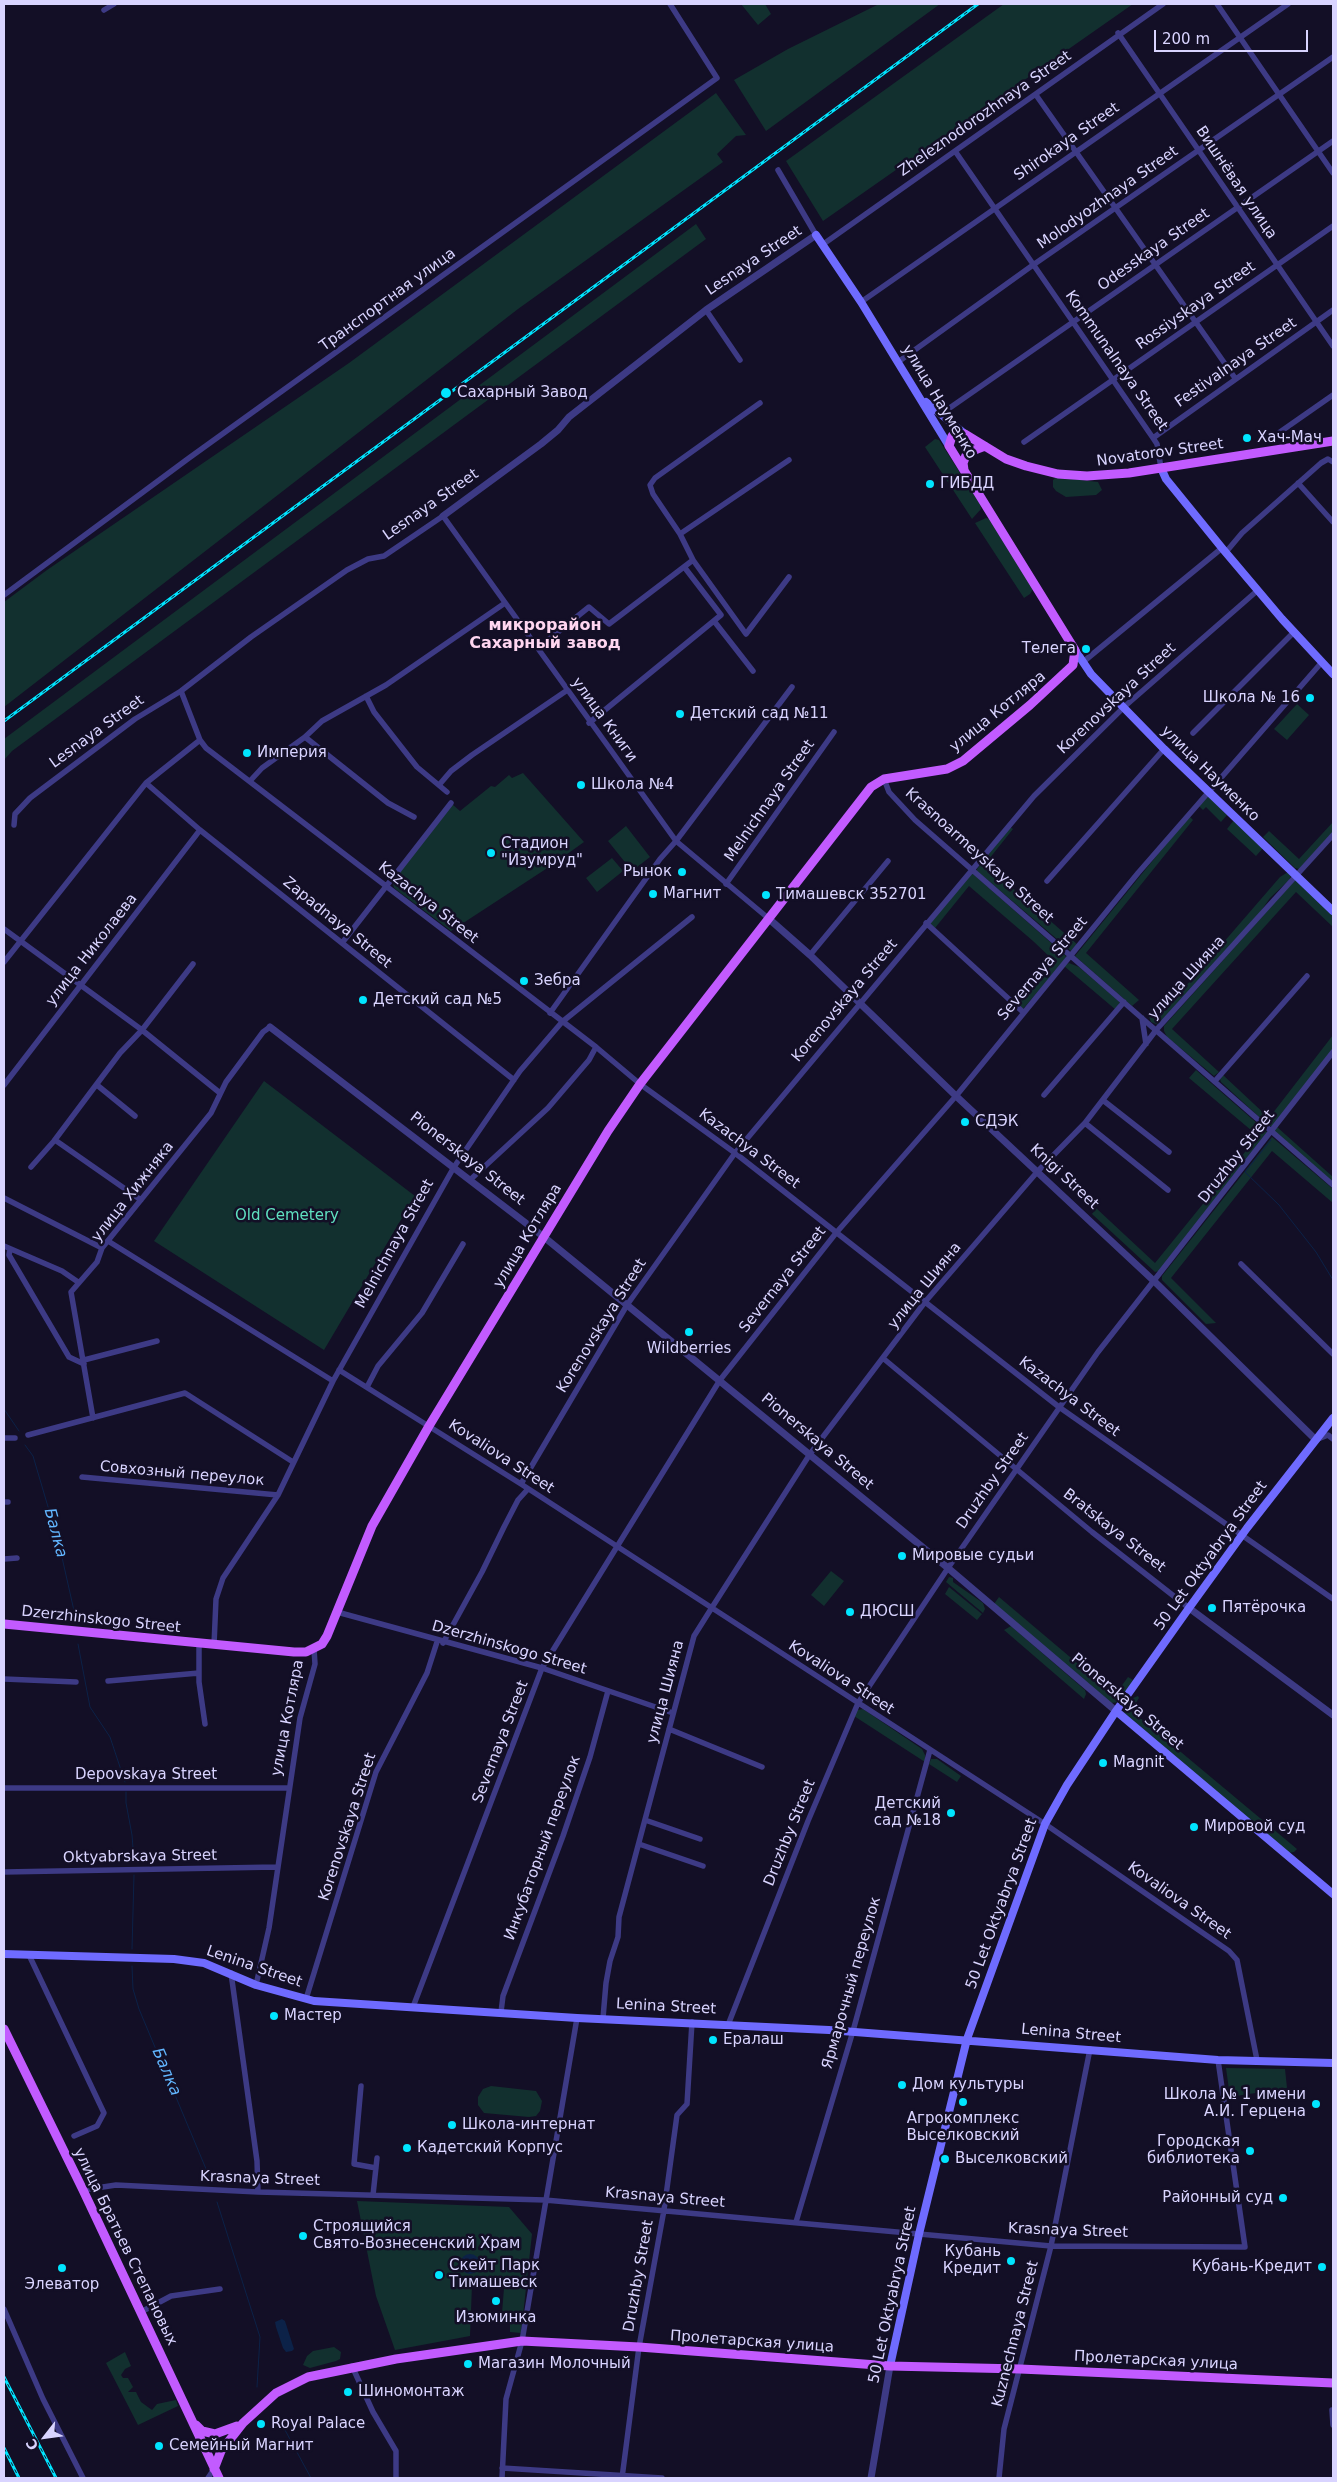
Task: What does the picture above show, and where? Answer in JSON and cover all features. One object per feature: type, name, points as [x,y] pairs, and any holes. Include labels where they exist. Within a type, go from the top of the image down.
[{"type":"main road","name":"улица Науменко","points":[[816,235],[861,302],[949,446],[962,456],[964,470],[1091,674],[1164,749],[1333,911]]},
{"type":"main road","name":"Novatorov Street","points":[[920,398],[965,434],[985,446],[1026,466],[1058,474],[1108,475],[1333,441]]},
{"type":"main road","points":[[949,446],[952,436],[965,434],[968,442],[962,456]]},
{"type":"main road","points":[[962,456],[985,446]]},
{"type":"main road","name":"Kommunalnaya Street","points":[[1162,468],[1166,479],[1224,550],[1294,632],[1333,674]]},
{"type":"main road","name":"улица Котляра","points":[[314,1649],[322,1644],[327,1636],[372,1526],[429,1426],[608,1131],[640,1084],[871,787],[884,779],[947,769],[963,761],[1030,706],[1073,665],[1075,650]]},
{"type":"main road","name":"50 Let Oktyabrya Street","points":[[890,2366],[919,2234],[966,2039],[1045,1824],[1067,1785],[1116,1711],[1189,1608],[1333,1418]]},
{"type":"main road","name":"Dzerzhinskogo Street","points":[[4,1624],[294,1652],[314,1649]]},
{"type":"main road","name":"Pionerskaya Street","points":[[1116,1711],[1333,1894]]},
{"type":"main road","name":"Lenina Street","points":[[4,1954],[174,1959],[204,1963],[256,1984],[306,1999],[577,2018],[692,2022],[966,2039],[1218,2060],[1333,2063]]},
{"type":"main road","name":"улица Братьев Степановых","points":[[4,2029],[83,2190],[218,2478]]},
{"type":"main road","name":"Пролетарская улица","points":[[214,2469],[221,2451],[244,2423],[276,2394],[296,2382],[320,2373],[352,2366],[474,2346],[522,2341],[639,2347],[890,2366],[1020,2369],[1333,2383]]},
{"type":"main road","points":[[194,2424],[202,2431],[215,2434],[225,2432],[244,2423]]},
{"type":"street","points":[[104,10],[114,4]]},
{"type":"street","name":"Транспортная улица","points":[[4,595],[189,458],[717,78],[670,4]]},
{"type":"street","name":"Zheleznodorozhnaya Street","points":[[822,244],[1163,4]]},
{"type":"street","points":[[1216,4],[1333,173]]},
{"type":"street","name":"Shirokaya Street","points":[[861,302],[1288,4]]},
{"type":"street","name":"Вишнёвая улица","points":[[1118,34],[1333,346]]},
{"type":"street","name":"Molodyozhnaya Street","points":[[898,362],[1033,265],[1333,58]]},
{"type":"street","points":[[1036,95],[1115,208],[1157,264],[1235,378]]},
{"type":"street","name":"Odesskaya Street","points":[[941,414],[1333,141]]},
{"type":"street","name":"Kommunalnaya Street","points":[[955,150],[1157,444],[1162,468]]},
{"type":"street","name":"улица Науменко","points":[[778,170],[816,235]]},
{"type":"street","name":"Rossiyskaya Street","points":[[1024,442],[1333,226]]},
{"type":"street","name":"Lesnaya Street","points":[[14,825],[15,814],[30,798],[135,719],[181,691],[251,637],[347,570],[368,559],[384,556],[443,516],[541,444],[558,430],[569,417],[706,310],[816,235]]},
{"type":"street","points":[[706,310],[740,360]]},
{"type":"street","name":"Festivalnaya Street","points":[[1153,438],[1333,310]]},
{"type":"street","points":[[1280,432],[1333,395]]},
{"type":"street","points":[[760,402],[655,478],[650,485],[653,494],[680,534],[693,560],[746,634],[789,577]]},
{"type":"street","points":[[680,534],[789,460]]},
{"type":"street","points":[[1083,662],[1224,550],[1298,483],[1331,460]]},
{"type":"street","points":[[1298,483],[1333,522]]},
{"type":"street","name":"улица Книги","points":[[443,516],[538,648],[589,723],[676,841],[768,918]]},
{"type":"street","points":[[538,648],[590,607],[609,624],[685,568],[693,560]]},
{"type":"street","points":[[589,723],[721,615],[685,568]]},
{"type":"street","name":"Korenovskaya Street","points":[[521,1484],[627,1304],[735,1153],[1034,796],[1124,707],[1258,590]]},
{"type":"street","points":[[250,782],[262,768],[305,737],[322,721],[357,699],[366,696],[505,602]]},
{"type":"street","points":[[714,621],[754,671]]},
{"type":"street","points":[[1193,733],[1294,632]]},
{"type":"street","name":"Severnaya Street","points":[[413,2007],[542,1668],[618,1548],[720,1380],[836,1233],[956,1096],[1138,873],[1322,662]]},
{"type":"street","points":[[550,1013],[660,859],[676,841],[792,687]]},
{"type":"street","points":[[439,785],[451,771],[472,755],[566,690]]},
{"type":"street","name":"Kazachya Street","points":[[181,691],[200,740],[206,748],[596,1047],[640,1084],[735,1153],[1059,1407],[1241,1537],[1333,1599]]},
{"type":"street","points":[[366,696],[374,712],[417,767],[446,792]]},
{"type":"street","name":"Melnichnaya Street","points":[[726,884],[834,732]]},
{"type":"street","points":[[305,737],[388,803],[414,817]]},
{"type":"street","points":[[4,962],[146,783],[200,740]]},
{"type":"street","points":[[1047,880],[1164,749]]},
{"type":"street","name":"Krasnoarmeyskaya Street","points":[[884,779],[889,792],[915,820],[1070,957],[1157,1029],[1333,1184]]},
{"type":"street","name":"Zapadnaya Street","points":[[146,783],[200,830],[514,1080]]},
{"type":"street","points":[[342,943],[451,803]]},
{"type":"street","name":"улица Николаева","points":[[4,1085],[200,830]]},
{"type":"street","name":"улица Шияна","points":[[603,2018],[610,1961],[618,1937],[619,1917],[694,1636],[810,1454],[884,1359],[925,1302],[1038,1171],[1104,1101],[1157,1029],[1333,835]]},
{"type":"street","points":[[810,955],[888,861]]},
{"type":"street","name":"Melnichnaya Street","points":[[214,1645],[216,1599],[223,1578],[278,1495],[333,1380],[454,1166],[514,1080],[562,1022],[692,917]]},
{"type":"street","name":"Knigi Street","points":[[768,918],[810,955],[956,1096],[1155,1282],[1316,1440]]},
{"type":"street","points":[[926,923],[1023,1012]]},
{"type":"street","points":[[4,930],[142,1030],[220,1092]]},
{"type":"street","points":[[31,1167],[55,1140],[120,1053],[142,1030],[193,964]]},
{"type":"street","points":[[1214,1080],[1307,976]]},
{"type":"street","points":[[1044,1095],[1124,1002]]},
{"type":"street","points":[[1141,1016],[1144,1022],[1146,1044]]},
{"type":"street","name":"улица Хижняка","points":[[78,1282],[97,1262],[102,1248],[211,1113],[220,1092],[263,1032],[270,1026]]},
{"type":"street","name":"Pionerskaya Street","points":[[270,1026],[544,1236],[948,1568],[1116,1711]]},
{"type":"street","points":[[471,1179],[548,1108],[589,1060],[596,1047]]},
{"type":"street","name":"Druzhby Street","points":[[728,2025],[808,1821],[858,1703],[948,1568],[1098,1352],[1155,1282],[1333,1052]]},
{"type":"street","points":[[96,1086],[135,1116]]},
{"type":"street","points":[[1104,1101],[1169,1152]]},
{"type":"street","points":[[1085,1123],[1168,1190]]},
{"type":"street","points":[[55,1140],[141,1200]]},
{"type":"street","points":[[4,1198],[102,1248]]},
{"type":"street","points":[[108,1241],[333,1380]]},
{"type":"street","points":[[367,1387],[378,1366],[422,1313],[463,1244]]},
{"type":"street","points":[[4,1246],[62,1271],[78,1282],[71,1292],[93,1418]]},
{"type":"street","points":[[10,1249],[9,1255],[69,1358],[84,1362],[157,1341]]},
{"type":"street","points":[[1241,1264],[1333,1354]]},
{"type":"street","name":"Bratskaya Street","points":[[884,1359],[1016,1470],[1189,1608],[1333,1715]]},
{"type":"street","name":"Kovaliova Street","points":[[339,1370],[521,1484],[1045,1824],[1229,1951],[1237,1960],[1257,2060]]},
{"type":"street","points":[[28,1435],[185,1393],[293,1462]]},
{"type":"street","points":[[1316,1440],[1328,1435],[1333,1439]]},
{"type":"street","points":[[4,1438],[15,1438]]},
{"type":"street","name":"Совхозный переулок","points":[[82,1477],[278,1495]]},
{"type":"street","name":"Korenovskaya Street","points":[[306,1999],[376,1772],[427,1673],[440,1642],[482,1572],[518,1500],[528,1489]]},
{"type":"street","points":[[4,1558],[17,1558]]},
{"type":"street","name":"Dzerzhinskogo Street","points":[[337,1612],[440,1642],[542,1668],[674,1713]]},
{"type":"street","points":[[199,1644],[199,1673],[205,1724]]},
{"type":"street","name":"улица Котляра","points":[[256,1984],[269,1928],[276,1868],[300,1718],[315,1664],[314,1649]]},
{"type":"street","points":[[108,1681],[199,1673]]},
{"type":"street","points":[[4,1679],[76,1682]]},
{"type":"street","name":"Инкубаторный переулок","points":[[501,2012],[507,1987],[590,1758],[608,1691]]},
{"type":"street","points":[[669,1729],[762,1767]]},
{"type":"street","name":"Ярмарочный переулок","points":[[796,2222],[853,2032],[930,1750]]},
{"type":"street","name":"Depovskaya Street","points":[[4,1788],[289,1788]]},
{"type":"street","points":[[645,1820],[700,1839]]},
{"type":"street","points":[[639,1844],[703,1866]]},
{"type":"street","name":"Oktyabrskaya Street","points":[[4,1872],[276,1868]]},
{"type":"street","points":[[29,1955],[104,2112],[97,2126],[74,2136]]},
{"type":"street","points":[[231,1974],[252,2124],[258,2192]]},
{"type":"street","points":[[502,2478],[506,2399],[522,2341],[577,2018]]},
{"type":"street","name":"Druzhby Street","points":[[622,2477],[639,2347],[664,2210],[677,2115],[687,2104],[692,2022]]},
{"type":"street","name":"Kuznechnaya Street","points":[[999,2478],[1004,2429],[1051,2246],[1090,2049]]},
{"type":"street","name":"Krasnaya Street","points":[[83,2190],[116,2185],[258,2192],[545,2200],[1051,2246],[1245,2247],[1218,2060]]},
{"type":"street","points":[[361,2086],[354,2164],[376,2168]]},
{"type":"street","points":[[373,2195],[377,2158]]},
{"type":"street","points":[[141,2312],[171,2296],[220,2289]]},
{"type":"street","points":[[4,2309],[47,2408],[83,2478]]},
{"type":"street","points":[[352,2366],[373,2412],[396,2451],[396,2478]]},
{"type":"street","name":"50 Let Oktyabrya Street","points":[[871,2478],[890,2366]]},
{"type":"street","points":[[1332,2410],[1333,2425]]},
{"type":"street","points":[[502,2468],[662,2478]]},
{"type":"street","points":[[208,2478],[214,2469]]},
{"type":"green space","points":[[741,4],[765,4],[771,14],[758,25]]},
{"type":"green space","points":[[879,4],[940,4],[766,131],[734,80],[788,49]]},
{"type":"green space","points":[[1004,4],[1133,4],[823,221],[786,161]]},
{"type":"green space","points":[[716,93],[746,135],[736,136],[717,154],[723,162],[518,309],[4,707],[4,602],[47,570],[349,363]]},
{"type":"green space","points":[[696,224],[706,239],[12,751],[4,760],[4,739]]},
{"type":"green space","points":[[935,439],[939,440],[980,504],[981,509],[972,519],[925,447]]},
{"type":"green space","points":[[1056,477],[1098,482],[1102,490],[1096,495],[1066,497],[1053,487],[1053,480]]},
{"type":"green space","points":[[986,518],[989,519],[1033,589],[1024,598],[975,523]]},
{"type":"green space","points":[[1297,704],[1309,715],[1287,740],[1274,729]]},
{"type":"green space","name":"Стадион \"Изумруд\"","points":[[523,773],[584,842],[451,931],[394,888],[392,880],[452,804],[460,811],[491,786],[495,787],[509,775],[512,778]]},
{"type":"green space","points":[[1208,796],[1227,815],[1221,822],[1206,807],[1203,810],[1198,805]]},
{"type":"green space","points":[[1189,816],[1193,820],[1086,953],[1139,1000],[1132,1006],[1075,956]]},
{"type":"green space","points":[[1234,820],[1264,847],[1256,856],[1227,829]]},
{"type":"green space","points":[[1333,822],[1333,832],[1299,869],[1295,868],[1263,837],[1269,831],[1299,859]]},
{"type":"green space","points":[[626,826],[650,857],[632,871],[608,841]]},
{"type":"green space","points":[[1010,827],[1013,829],[985,864],[1078,945],[1071,951],[977,871]]},
{"type":"green space","points":[[612,858],[623,871],[597,892],[586,878]]},
{"type":"green space","points":[[1288,872],[1291,876],[1289,880],[1270,898],[1256,918],[1158,1025],[1151,1022],[1148,1014],[1151,1010],[1159,1017],[1280,877]]},
{"type":"green space","points":[[972,873],[1066,956],[1065,960],[1023,1009],[1016,1002],[1020,1000],[1053,960],[1033,941],[969,886],[935,928],[930,923]]},
{"type":"green space","points":[[1296,879],[1333,913],[1333,927],[1296,892],[1172,1029],[1219,1072],[1214,1076],[1167,1037],[1164,1026]]},
{"type":"green space","points":[[1069,963],[1079,967],[1120,1002],[1116,1010],[1064,966]]},
{"type":"green space","points":[[1333,1035],[1333,1050],[1273,1126],[1269,1126],[1221,1082],[1220,1079],[1223,1075],[1269,1118]]},
{"type":"green space","points":[[1196,1070],[1267,1132],[1159,1271],[1155,1272],[1092,1214],[1096,1208],[1155,1263],[1258,1136],[1189,1078]]},
{"type":"green space","name":"Old Cemetery","points":[[264,1081],[415,1196],[324,1350],[154,1241]]},
{"type":"green space","points":[[1277,1127],[1333,1177],[1333,1184],[1274,1131]]},
{"type":"green space","points":[[1272,1137],[1333,1189],[1333,1203],[1272,1151],[1171,1278],[1216,1323],[1206,1324],[1162,1280],[1162,1276]]},
{"type":"green space","points":[[831,1571],[844,1581],[824,1606],[811,1595]]},
{"type":"green space","points":[[949,1577],[953,1578],[953,1582],[983,1603],[985,1609],[983,1613],[946,1582]]},
{"type":"green space","points":[[949,1587],[982,1614],[977,1620],[945,1594]]},
{"type":"green space","points":[[999,1597],[1115,1695],[1128,1677],[1133,1680],[1119,1702],[1111,1703],[994,1604]]},
{"type":"green space","points":[[1011,1626],[1085,1690],[1084,1699],[1004,1630]]},
{"type":"green space","points":[[1138,1696],[1139,1698],[1132,1709],[1133,1712],[1297,1849],[1294,1852],[1288,1853],[1123,1712],[1133,1698]]},
{"type":"green space","points":[[863,1709],[922,1749],[925,1755],[925,1762],[854,1716],[857,1710]]},
{"type":"green space","points":[[931,1759],[937,1759],[961,1776],[957,1782],[929,1764]]},
{"type":"green space","points":[[1226,2068],[1285,2069],[1287,2088],[1230,2097]]},
{"type":"green space","points":[[491,2086],[536,2091],[542,2101],[540,2111],[536,2116],[529,2117],[484,2113],[478,2105],[478,2097],[483,2089]]},
{"type":"green space","points":[[357,2201],[509,2207],[532,2234],[521,2333],[510,2332],[510,2314],[502,2313],[504,2288],[472,2285],[470,2336],[395,2350],[376,2296]]},
{"type":"green space","points":[[334,2347],[341,2352],[340,2359],[310,2368],[303,2365],[307,2356],[313,2351]]},
{"type":"green space","points":[[125,2352],[131,2366],[125,2369],[121,2375],[123,2378],[128,2378],[133,2387],[128,2392],[136,2392],[141,2402],[152,2410],[157,2404],[176,2400],[178,2406],[138,2425],[106,2363]]},
{"type":"water","points":[[470,2254],[477,2257],[480,2264],[477,2271],[470,2274],[463,2271],[460,2264],[463,2257]]},
{"type":"water","points":[[282,2319],[285,2321],[294,2349],[292,2351],[286,2352],[283,2348],[276,2327],[275,2322]]},
{"type":"waterway","points":[[1271,1140],[1245,1172],[1279,1205],[1316,1252],[1333,1280]]},
{"type":"waterway","name":"Балка","points":[[4,1409],[19,1431]]},
{"type":"waterway","name":"Балка","points":[[25,1445],[33,1456],[59,1544],[77,1624]]},
{"type":"waterway","name":"Балка","points":[[78,1644],[90,1707],[110,1737],[125,1782]]},
{"type":"waterway","name":"Балка","points":[[126,1792],[134,1861]]},
{"type":"waterway","name":"Балка","points":[[132,1949],[134,1875]]},
{"type":"waterway","name":"Балка","points":[[132,1966],[133,1989],[139,2009],[209,2176]]},
{"type":"waterway","name":"Балка","points":[[217,2202],[260,2337],[257,2387]]},
{"type":"waterway","name":"Балка","points":[[279,2419],[311,2478]]},
{"type":"railway","points":[[4,721],[978,4]]},
{"type":"railway","points":[[4,2377],[56,2478]]},
{"type":"railway","points":[[4,2448],[19,2478]]},
{"type":"place","name":"Сахарный Завод","points":[[446,393]]},
{"type":"place","name":"Хач-Мач","points":[[1247,438]]},
{"type":"place","name":"ГИБДД","points":[[930,484]]},
{"type":"place","name":"Телега","points":[[1086,649]]},
{"type":"place","name":"Школа № 16","points":[[1310,698]]},
{"type":"place","name":"Детский сад №11","points":[[680,714]]},
{"type":"place","name":"Империя","points":[[247,753]]},
{"type":"place","name":"Школа №4","points":[[581,785]]},
{"type":"place","name":"Стадион \"Изумруд\"","points":[[491,853]]},
{"type":"place","name":"Рынок","points":[[682,872]]},
{"type":"place","name":"Магнит","points":[[653,894]]},
{"type":"place","name":"Тимашевск 352701","points":[[766,895]]},
{"type":"place","name":"Зебра","points":[[524,981]]},
{"type":"place","name":"Детский сад №5","points":[[363,1000]]},
{"type":"place","name":"СДЭК","points":[[965,1122]]},
{"type":"place","name":"Wildberries","points":[[689,1332]]},
{"type":"place","name":"Мировые судьи","points":[[902,1556]]},
{"type":"place","name":"Пятёрочка","points":[[1212,1608]]},
{"type":"place","name":"ДЮСШ","points":[[850,1612]]},
{"type":"place","name":"Magnit","points":[[1103,1763]]},
{"type":"place","name":"Детский сад №18","points":[[951,1813]]},
{"type":"place","name":"Мировой суд","points":[[1194,1827]]},
{"type":"place","name":"Мастер","points":[[274,2016]]},
{"type":"place","name":"Ералаш","points":[[713,2040]]},
{"type":"place","name":"Дом культуры","points":[[902,2085]]},
{"type":"place","name":"Агрокомплекс Выселковский","points":[[963,2102]]},
{"type":"place","name":"Школа № 1 имени А.И. Герцена","points":[[1316,2104]]},
{"type":"place","name":"Школа-интернат","points":[[452,2125]]},
{"type":"place","name":"Кадетский Корпус","points":[[407,2148]]},
{"type":"place","name":"Городская библиотека","points":[[1250,2151]]},
{"type":"place","name":"Выселковский","points":[[945,2159]]},
{"type":"place","name":"Районный суд","points":[[1283,2198]]},
{"type":"place","name":"Строящийся Свято-Вознесенский Храм","points":[[303,2236]]},
{"type":"place","name":"Кубань Кредит","points":[[1011,2261]]},
{"type":"place","name":"Кубань-Кредит","points":[[1322,2267]]},
{"type":"place","name":"Элеватор","points":[[62,2268]]},
{"type":"place","name":"Скейт Парк Тимашевск","points":[[439,2275]]},
{"type":"place","name":"Изюминка","points":[[496,2301]]},
{"type":"place","name":"Магазин Молочный","points":[[468,2364]]},
{"type":"place","name":"Шиномонтаж","points":[[348,2392]]},
{"type":"place","name":"Royal Palace","points":[[261,2424]]},
{"type":"place","name":"Семейный Магнит","points":[[159,2446]]},
{"type":"district","name":"микрорайон Сахарный завод","points":[[545,635]]}]
